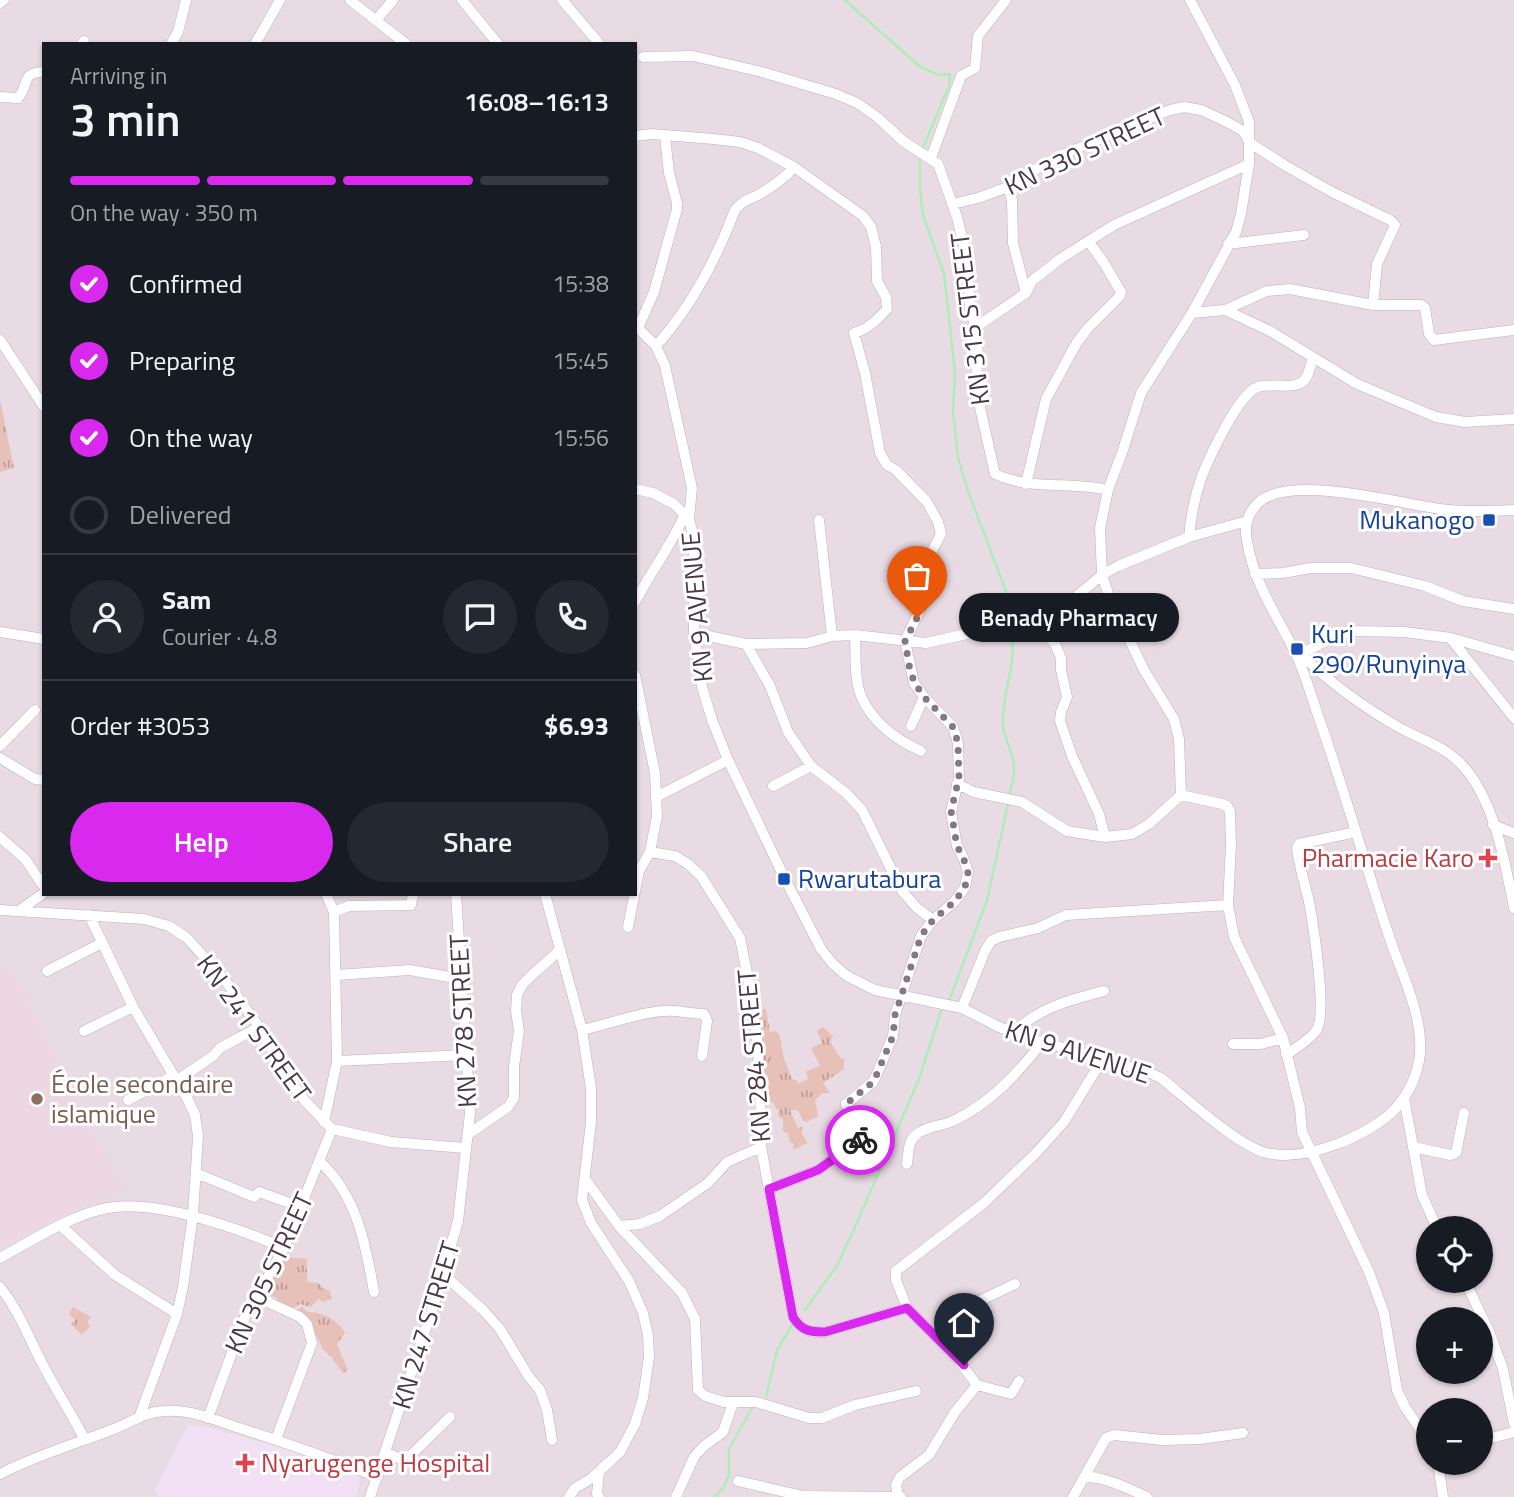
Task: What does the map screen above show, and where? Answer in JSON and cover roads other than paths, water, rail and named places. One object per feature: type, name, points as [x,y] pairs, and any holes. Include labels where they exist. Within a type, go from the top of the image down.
[{"type":"street","points":[[172,42],[186,0]]},
{"type":"street","points":[[256,42],[280,0]]},
{"type":"street","points":[[350,0],[404,42]]},
{"type":"street","points":[[377,19],[393,0]]},
{"type":"street","points":[[462,0],[496,42]]},
{"type":"street","points":[[562,0],[598,42]]},
{"type":"street","points":[[643,57],[693,56],[823,89],[857,103],[903,141],[931,158],[961,76],[975,68],[978,36],[1006,0]]},
{"type":"street","points":[[957,784],[974,792],[1022,802],[1067,831],[1105,837],[1132,834],[1149,824],[1181,795],[1179,739],[1174,719],[1132,646],[1110,599],[1102,575],[1100,528],[1108,490],[1141,393],[1192,313],[1236,232],[1241,214],[1249,164],[1249,122],[1190,0]]},
{"type":"street","points":[[0,97],[18,98],[28,75],[42,72]]},
{"type":"street","name":"KN 330 STREET","points":[[952,204],[1008,187],[1064,155],[1170,110],[1184,107],[1201,110],[1227,121],[1243,131],[1250,143],[1332,192],[1390,220],[1395,225],[1377,264],[1373,304]]},
{"type":"street","points":[[637,136],[740,142],[772,154],[794,167],[863,216],[871,227],[876,247],[877,281],[886,297],[887,309],[863,330],[854,333],[865,373],[880,453],[887,466],[896,470],[927,502],[938,522],[940,534],[929,557],[926,574],[928,593],[905,641],[914,682],[924,697],[953,727],[959,753],[959,778],[951,811],[957,846],[968,872],[965,887],[921,936],[895,1015],[893,1036],[876,1076],[873,1082],[846,1104],[866,1136],[818,1170],[769,1189]]},
{"type":"street","points":[[637,598],[687,516],[692,488],[665,366],[656,346],[637,326],[654,292],[677,209],[665,136]]},
{"type":"street","name":"KN 315 STREET","points":[[931,158],[941,170],[965,247],[970,310],[976,327],[978,347],[976,390],[995,474],[1026,484],[1087,486],[1108,490]]},
{"type":"street","points":[[976,327],[1026,293],[1032,281],[1060,259],[1126,218],[1249,164]]},
{"type":"street","points":[[656,346],[698,290],[735,210],[742,202],[779,182],[794,167]]},
{"type":"street","points":[[1008,187],[1012,200],[1013,243],[1026,293]]},
{"type":"street","points":[[1228,244],[1304,235]]},
{"type":"street","points":[[1026,484],[1046,399],[1087,328],[1121,296],[1104,263],[1089,242]]},
{"type":"street","points":[[1192,313],[1225,310],[1252,296],[1277,289],[1373,304],[1421,305],[1429,334],[1434,340],[1514,330]]},
{"type":"street","points":[[1225,310],[1270,331],[1357,384],[1436,417],[1465,422],[1514,419]]},
{"type":"street","points":[[0,340],[42,404]]},
{"type":"street","points":[[1189,537],[1200,475],[1231,418],[1249,392],[1257,387],[1300,384],[1306,379],[1313,358]]},
{"type":"street","name":"KN 9 AVENUE","points":[[637,489],[653,493],[687,516],[694,551],[694,633],[702,687],[718,739],[821,948],[833,964],[859,984],[874,990],[962,1008],[999,1027],[1148,1072],[1249,1146],[1267,1153],[1293,1155],[1312,1152],[1361,1133],[1380,1122],[1404,1098],[1413,1080],[1420,1058],[1420,1030],[1344,788],[1298,653],[1273,615],[1255,574],[1247,544],[1247,521]]},
{"type":"street","points":[[694,633],[746,644],[807,643],[832,636],[855,635],[926,643],[971,633],[1017,632],[1050,618],[1102,575],[1143,554],[1189,537],[1247,521],[1257,504],[1275,494],[1300,491],[1343,492],[1450,510],[1514,510]]},
{"type":"street","points":[[819,520],[832,636]]},
{"type":"street","points":[[1255,574],[1310,568],[1351,568],[1425,586],[1463,601],[1514,609]]},
{"type":"street","points":[[1038,622],[1055,644],[1061,658],[1060,670],[1067,697],[1060,721],[1072,756],[1099,814],[1105,837]]},
{"type":"street","points":[[1514,656],[1451,638],[1404,632],[1353,631],[1339,634],[1298,653],[1377,714],[1439,747],[1459,761],[1475,781],[1493,825],[1514,908]]},
{"type":"street","points":[[0,632],[42,639]]},
{"type":"street","points":[[855,635],[858,682],[867,706],[899,741],[921,751]]},
{"type":"street","points":[[1451,638],[1514,718]]},
{"type":"street","points":[[746,644],[770,686],[788,732],[811,766],[846,793],[862,810],[902,891],[917,908],[933,920]]},
{"type":"street","points":[[637,684],[650,746],[657,816],[650,852],[639,863],[637,882]]},
{"type":"street","points":[[911,726],[924,697]]},
{"type":"street","points":[[0,747],[35,710]]},
{"type":"street","points":[[0,758],[35,779],[42,779]]},
{"type":"street","points":[[656,797],[728,760]]},
{"type":"street","points":[[773,786],[811,766]]},
{"type":"street","points":[[1181,795],[1222,804],[1230,811],[1228,905],[1234,937],[1283,1038],[1300,1108],[1302,1132],[1324,1183],[1369,1272],[1384,1313],[1397,1390],[1416,1423]]},
{"type":"street","points":[[1493,825],[1514,833]]},
{"type":"street","points":[[1286,1055],[1317,1031],[1321,1023],[1319,976],[1310,905],[1297,848],[1299,844],[1356,832]]},
{"type":"street","points":[[0,837],[25,859],[42,884]]},
{"type":"street","name":"KN 284 STREET","points":[[650,852],[675,856],[688,863],[701,876],[740,938],[757,1038],[761,1080],[761,1147],[793,1317],[800,1328],[811,1332],[825,1332],[907,1308]]},
{"type":"street","points":[[20,910],[43,896]]},
{"type":"street","points":[[47,896],[54,912]]},
{"type":"street","points":[[324,1122],[337,1061],[334,912],[327,896]]},
{"type":"street","points":[[334,912],[349,906],[411,905],[413,896]]},
{"type":"street","name":"KN 278 STREET","points":[[456,896],[470,1113],[464,1148]]},
{"type":"street","points":[[546,896],[582,1030],[591,1088],[591,1122],[582,1200],[591,1223],[629,1282],[643,1313],[649,1346],[643,1398],[635,1424],[620,1452],[572,1492]]},
{"type":"street","points":[[628,927],[634,896]]},
{"type":"street","points":[[962,1008],[985,951],[991,941],[999,937],[1038,928],[1066,915],[1228,905]]},
{"type":"street","name":"KN 241 STREET","points":[[0,910],[144,919],[169,926],[187,938],[227,983],[259,1027],[286,1075],[332,1129],[391,1142],[464,1148]]},
{"type":"street","points":[[89,915],[133,1007],[195,1115],[198,1136],[188,1259],[177,1314],[141,1415]]},
{"type":"street","points":[[47,971],[102,943]]},
{"type":"street","points":[[467,1135],[508,1107],[514,1098],[514,1066],[519,1031],[517,995],[522,985],[560,950]]},
{"type":"street","points":[[336,975],[410,970],[460,979]]},
{"type":"street","points":[[1015,1032],[1028,1018],[1078,998],[1104,991]]},
{"type":"street","points":[[84,1031],[133,1007]]},
{"type":"street","points":[[582,1030],[644,1014],[676,1011],[684,1014],[704,1014],[707,1021],[702,1056]]},
{"type":"street","points":[[128,1100],[175,1079],[214,1056],[220,1048],[259,1027]]},
{"type":"street","points":[[1233,1044],[1261,1044],[1283,1038]]},
{"type":"street","points":[[908,1164],[908,1145],[918,1132],[952,1122],[991,1096],[1019,1071],[1043,1041]]},
{"type":"street","points":[[337,1061],[466,1055]]},
{"type":"street","points":[[1019,1381],[1011,1394],[977,1385],[964,1365],[907,1308],[896,1280],[896,1271],[984,1203],[1022,1168],[1064,1122],[1102,1060]]},
{"type":"street","points":[[1404,1098],[1422,1195],[1432,1216]]},
{"type":"street","points":[[1414,1147],[1450,1155],[1456,1153],[1464,1113]]},
{"type":"street","name":"KN 305 STREET","points":[[208,1418],[252,1298],[259,1293],[284,1248],[332,1129]]},
{"type":"street","points":[[619,1227],[640,1224],[660,1216],[708,1183],[727,1162],[761,1147]]},
{"type":"street","name":"KN 247 STREET","points":[[370,1497],[444,1275],[458,1221],[464,1148]]},
{"type":"street","points":[[319,1161],[333,1173],[358,1223],[366,1246],[374,1292]]},
{"type":"street","points":[[196,1174],[254,1197],[259,1192],[301,1207]]},
{"type":"street","points":[[585,1179],[619,1227],[681,1293],[695,1320],[698,1390],[713,1400],[756,1402],[809,1418],[822,1419],[855,1405],[916,1391]]},
{"type":"street","points":[[0,1258],[61,1226],[108,1208],[151,1209],[193,1215],[284,1248]]},
{"type":"street","points":[[61,1226],[115,1275],[177,1314]]},
{"type":"street","points":[[444,1275],[500,1329],[540,1390],[547,1410],[552,1440]]},
{"type":"street","points":[[935,1335],[960,1310],[1014,1283]]},
{"type":"street","points":[[0,1287],[22,1320],[42,1363],[84,1438]]},
{"type":"street","points":[[259,1293],[270,1303],[300,1317],[307,1324],[312,1343],[276,1440]]},
{"type":"street","points":[[1471,1293],[1499,1356],[1514,1424]]},
{"type":"street","points":[[738,1481],[803,1496],[899,1497],[896,1485],[900,1478],[929,1455],[955,1412],[977,1385]]},
{"type":"street","points":[[676,1497],[694,1457],[723,1432],[733,1403]]},
{"type":"street","points":[[0,1474],[32,1457],[114,1429],[141,1415],[185,1411],[377,1476]]},
{"type":"street","points":[[386,1453],[399,1458],[411,1455],[450,1417]]},
{"type":"street","points":[[1493,1438],[1514,1432]]},
{"type":"street","points":[[1073,1497],[1106,1438],[1114,1435],[1162,1440],[1200,1439],[1243,1433]]},
{"type":"street","points":[[599,1472],[599,1497]]},
{"type":"street","points":[[1431,1497],[1443,1494],[1440,1475]]},
{"type":"street","points":[[1086,1476],[1100,1477],[1147,1497]]},
{"type":"waterway","points":[[845,0],[919,66],[938,75],[950,74],[949,86],[922,150]]},
{"type":"waterway","points":[[920,156],[923,215],[944,274],[955,372],[953,412],[958,458],[1009,599],[1011,629]]},
{"type":"waterway","points":[[1009,797],[1014,764],[1004,732],[1003,711],[1012,659],[1012,636]]},
{"type":"waterway","points":[[949,1001],[987,900],[1008,804]]},
{"type":"waterway","points":[[805,1310],[836,1267],[852,1234],[919,1079],[941,1011]]},
{"type":"waterway","points":[[766,1397],[777,1350],[793,1324]]},
{"type":"waterway","points":[[714,1497],[722,1490],[729,1476],[729,1449],[752,1408]]},
{"type":"place","name":"Mukanogo","points":[[1489,520]]},
{"type":"place","name":"Benady Pharmacy","points":[[917,618]]},
{"type":"place","name":"Kuri 290/Runyinya","points":[[1297,649]]},
{"type":"place","name":"Pharmacie Karo","points":[[1488,858]]},
{"type":"place","name":"Rwarutabura","points":[[784,879]]},
{"type":"place","name":"École secondaire islamique","points":[[37,1099]]},
{"type":"place","name":"Nyarugenge Hospital","points":[[245,1463]]}]
